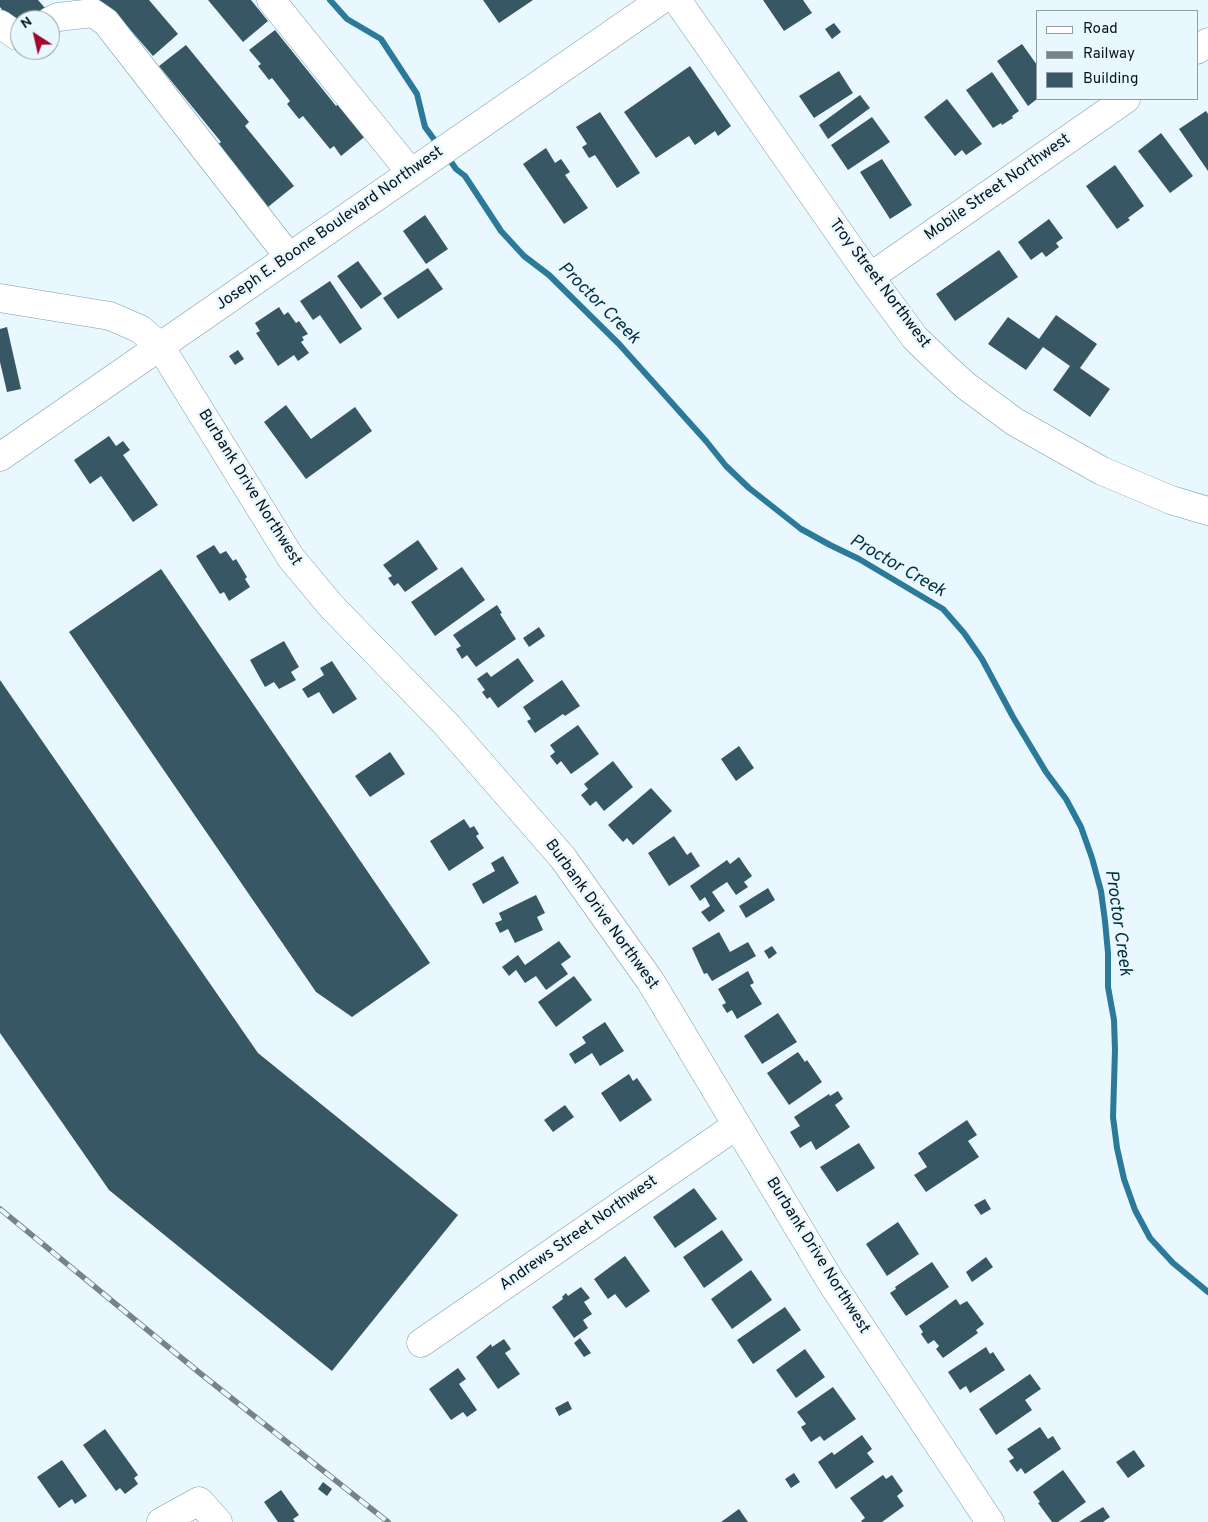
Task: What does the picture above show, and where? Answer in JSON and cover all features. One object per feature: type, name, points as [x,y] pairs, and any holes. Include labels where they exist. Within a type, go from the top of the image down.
[{"type":"street","points":[[271,0],[419,167]]},
{"type":"street","name":"Joseph E. Boone Boulevard Northwest","points":[[0,457],[661,0]]},
{"type":"street","name":"Troy Street Northwest","points":[[678,0],[870,277],[915,338],[966,386],[1015,422],[1102,471],[1171,500],[1208,511]]},
{"type":"street","points":[[60,17],[88,7],[106,22],[289,257]]},
{"type":"street","name":"Mobile Street Northwest","points":[[870,277],[1125,100]]},
{"type":"street","name":"Burbank Drive Northwest","points":[[0,298],[110,316],[140,328],[160,346],[291,558],[332,607],[446,724],[563,858],[652,982],[831,1282],[990,1522]]},
{"type":"street","name":"Andrews Street Northwest","points":[[421,1344],[737,1126]]},
{"type":"street","points":[[160,1522],[199,1501],[218,1522]]},
{"type":"building","points":[[0,0],[38,0],[45,8],[43,10],[10,10],[10,19],[0,7]]},
{"type":"building","points":[[99,0],[149,0],[178,34],[153,56],[121,19],[118,22]]},
{"type":"building","points":[[208,0],[251,0],[268,21],[243,42]]},
{"type":"building","points":[[483,0],[533,0],[499,23]]},
{"type":"building","points":[[763,0],[803,0],[812,13],[784,31]]},
{"type":"building","points":[[834,23],[841,32],[832,39],[825,29]]},
{"type":"building","points":[[275,30],[336,106],[341,102],[368,134],[341,156],[334,146],[330,149],[303,116],[299,119],[287,104],[290,101],[272,78],[269,80],[258,66],[261,64],[249,50]]},
{"type":"building","points":[[1022,44],[1036,64],[1036,100],[1028,106],[997,61]]},
{"type":"building","points":[[186,45],[249,122],[245,126],[294,186],[268,207],[217,145],[221,142],[159,66]]},
{"type":"building","points":[[690,66],[731,126],[718,136],[715,131],[695,145],[689,136],[656,158],[624,112]]},
{"type":"building","points":[[839,71],[853,93],[814,118],[799,96]]},
{"type":"building","points":[[992,72],[1019,111],[1012,116],[1013,118],[993,128],[966,90]]},
{"type":"building","points":[[860,95],[870,108],[828,139],[819,125]]},
{"type":"building","points":[[947,99],[982,144],[966,155],[962,150],[955,156],[924,117]]},
{"type":"building","points":[[1206,111],[1208,114],[1208,171],[1179,129]]},
{"type":"building","points":[[600,112],[640,173],[617,188],[595,155],[589,158],[582,147],[587,144],[576,127]]},
{"type":"building","points":[[872,117],[890,142],[848,170],[831,145]]},
{"type":"building","points":[[1161,133],[1193,176],[1170,193],[1138,151]]},
{"type":"building","points":[[546,148],[555,163],[561,159],[570,172],[565,175],[588,208],[564,224],[523,164]]},
{"type":"building","points":[[882,159],[912,205],[890,219],[860,172]]},
{"type":"building","points":[[1115,165],[1144,206],[1128,218],[1130,220],[1117,229],[1086,186]]},
{"type":"building","points":[[425,215],[448,249],[426,264],[403,231]]},
{"type":"building","points":[[1049,219],[1063,238],[1056,243],[1059,247],[1046,257],[1042,252],[1031,260],[1018,242]]},
{"type":"building","points":[[999,250],[1018,277],[955,321],[936,294]]},
{"type":"building","points":[[358,261],[382,294],[361,309],[337,276]]},
{"type":"building","points":[[428,268],[443,289],[398,319],[383,298]]},
{"type":"building","points":[[330,281],[362,329],[340,344],[320,315],[313,320],[300,301]]},
{"type":"building","points":[[279,307],[284,315],[288,312],[296,323],[299,321],[308,334],[302,337],[304,340],[301,342],[309,353],[298,361],[294,355],[278,366],[256,333],[260,331],[255,323]]},
{"type":"building","points":[[1056,315],[1097,344],[1080,368],[1110,389],[1090,417],[1053,390],[1070,366],[1043,347],[1026,370],[988,344],[1008,317],[1039,339]]},
{"type":"building","points":[[7,327],[21,389],[7,392],[0,362],[0,329]]},
{"type":"building","points":[[238,350],[244,359],[235,365],[229,356]]},
{"type":"building","points":[[286,405],[311,439],[355,407],[372,431],[306,479],[264,422]]},
{"type":"building","points":[[109,436],[116,446],[123,441],[130,450],[123,455],[158,505],[133,522],[101,476],[90,484],[74,460]]},
{"type":"building","points":[[418,540],[438,569],[405,592],[398,583],[394,586],[388,578],[392,576],[383,565]]},
{"type":"building","points":[[214,545],[220,554],[226,551],[233,561],[236,559],[247,577],[245,579],[250,587],[229,601],[224,592],[220,594],[196,556]]},
{"type":"building","points":[[462,567],[485,600],[435,636],[411,602]]},
{"type":"building","points":[[161,569],[430,963],[352,1017],[316,992],[69,632]]},
{"type":"building","points":[[497,605],[502,613],[500,614],[516,639],[476,667],[467,655],[462,659],[456,649],[461,646],[453,635]]},
{"type":"building","points":[[539,627],[545,636],[529,647],[523,638]]},
{"type":"building","points":[[284,641],[299,667],[291,672],[296,680],[279,689],[274,682],[265,687],[250,660]]},
{"type":"building","points":[[518,658],[534,681],[498,708],[490,697],[487,699],[482,692],[485,690],[477,679],[487,672],[491,677]]},
{"type":"building","points":[[332,661],[357,699],[333,714],[319,692],[308,698],[302,689],[324,675],[320,668]]},
{"type":"building","points":[[0,680],[258,1053],[458,1215],[332,1371],[109,1190],[0,1033]]},
{"type":"building","points":[[562,680],[580,706],[565,716],[563,714],[535,733],[527,721],[531,719],[523,707]]},
{"type":"building","points":[[578,725],[599,754],[571,774],[561,761],[557,765],[550,756],[555,752],[550,745]]},
{"type":"building","points":[[739,746],[754,768],[736,781],[721,759]]},
{"type":"building","points":[[390,752],[405,774],[370,797],[355,776]]},
{"type":"building","points":[[613,761],[633,787],[604,811],[596,801],[590,806],[581,795],[588,789],[584,784]]},
{"type":"building","points":[[651,788],[672,811],[633,845],[627,838],[623,842],[608,825]]},
{"type":"building","points":[[464,819],[470,828],[474,826],[479,834],[476,836],[484,848],[449,871],[430,841]]},
{"type":"building","points":[[674,836],[687,855],[691,852],[700,866],[669,886],[648,853]]},
{"type":"building","points":[[503,856],[519,883],[483,904],[472,884],[495,871],[491,863]]},
{"type":"building","points":[[739,857],[752,876],[744,882],[748,887],[736,895],[727,882],[712,892],[725,911],[709,922],[701,912],[710,906],[705,897],[700,901],[690,886],[727,860],[730,864]]},
{"type":"building","points":[[768,888],[775,900],[746,918],[739,906]]},
{"type":"building","points":[[536,895],[545,913],[537,917],[543,930],[515,943],[508,929],[500,933],[495,923],[502,920],[499,913]]},
{"type":"building","points":[[719,932],[730,952],[748,942],[756,956],[712,981],[707,973],[704,974],[692,948]]},
{"type":"building","points":[[559,941],[571,957],[561,964],[568,974],[546,990],[536,976],[525,983],[516,970],[509,976],[502,967],[518,955],[525,965]]},
{"type":"building","points":[[772,946],[777,953],[769,959],[764,951]]},
{"type":"building","points":[[748,971],[754,983],[750,985],[762,1004],[737,1019],[732,1010],[727,1013],[722,1005],[726,1003],[718,989]]},
{"type":"building","points":[[574,976],[592,1000],[556,1027],[538,1002]]},
{"type":"building","points":[[778,1013],[797,1042],[762,1064],[744,1036]]},
{"type":"building","points":[[605,1022],[624,1051],[600,1066],[592,1053],[575,1064],[569,1054],[586,1043],[582,1037]]},
{"type":"building","points":[[798,1052],[805,1062],[807,1060],[822,1082],[789,1105],[767,1073]]},
{"type":"building","points":[[629,1074],[633,1081],[637,1078],[652,1100],[620,1122],[601,1093]]},
{"type":"building","points":[[838,1091],[843,1099],[835,1105],[850,1127],[816,1150],[811,1141],[800,1148],[790,1132],[800,1126],[794,1117],[829,1094],[830,1096]]},
{"type":"building","points":[[565,1105],[574,1117],[553,1132],[544,1120]]},
{"type":"building","points":[[967,1120],[977,1135],[968,1141],[979,1157],[926,1192],[914,1175],[927,1167],[918,1153]]},
{"type":"building","points":[[859,1143],[875,1168],[837,1192],[820,1167]]},
{"type":"building","points":[[694,1188],[717,1219],[675,1248],[653,1217]]},
{"type":"building","points":[[985,1199],[991,1209],[981,1215],[974,1205]]},
{"type":"building","points":[[898,1222],[919,1254],[887,1276],[866,1244]]},
{"type":"building","points":[[722,1230],[743,1260],[704,1288],[683,1257]]},
{"type":"building","points":[[625,1256],[650,1291],[626,1308],[615,1294],[608,1299],[594,1279]]},
{"type":"building","points":[[986,1257],[993,1267],[972,1282],[966,1272]]},
{"type":"building","points":[[932,1262],[949,1287],[906,1316],[890,1293],[896,1289],[895,1287]]},
{"type":"building","points":[[751,1270],[772,1300],[732,1329],[711,1299]]},
{"type":"building","points":[[581,1287],[590,1298],[584,1302],[592,1314],[583,1320],[588,1328],[574,1338],[552,1307],[563,1299],[562,1297],[566,1293],[568,1296]]},
{"type":"building","points":[[956,1299],[960,1305],[967,1301],[984,1324],[976,1330],[978,1333],[943,1358],[936,1349],[939,1346],[934,1340],[928,1344],[921,1334],[923,1332],[919,1326]]},
{"type":"building","points":[[785,1307],[801,1330],[753,1364],[737,1340]]},
{"type":"building","points":[[580,1338],[591,1353],[584,1357],[574,1343]]},
{"type":"building","points":[[504,1339],[511,1349],[505,1353],[520,1374],[498,1389],[476,1357],[491,1344],[492,1347]]},
{"type":"building","points":[[986,1347],[990,1354],[993,1352],[1005,1370],[970,1393],[966,1386],[960,1390],[948,1372]]},
{"type":"building","points":[[805,1349],[825,1377],[796,1398],[776,1370]]},
{"type":"building","points":[[458,1368],[466,1379],[459,1384],[477,1410],[467,1417],[463,1412],[451,1420],[429,1389]]},
{"type":"building","points":[[1030,1374],[1041,1389],[1025,1400],[1032,1410],[996,1435],[979,1409]]},
{"type":"building","points":[[833,1387],[856,1419],[824,1441],[820,1436],[811,1442],[801,1427],[806,1424],[797,1412]]},
{"type":"building","points":[[568,1401],[572,1409],[559,1416],[555,1408]]},
{"type":"building","points":[[1040,1427],[1048,1439],[1053,1436],[1061,1449],[1025,1474],[1021,1468],[1017,1472],[1009,1461],[1014,1458],[1007,1449]]},
{"type":"building","points":[[105,1429],[138,1475],[134,1478],[138,1484],[125,1494],[120,1488],[116,1491],[83,1445]]},
{"type":"building","points":[[862,1435],[872,1449],[867,1453],[874,1462],[836,1489],[818,1462],[832,1452],[834,1455]]},
{"type":"building","points":[[1134,1450],[1145,1466],[1128,1478],[1116,1462]]},
{"type":"building","points":[[62,1460],[87,1496],[75,1504],[72,1499],[59,1508],[37,1477]]},
{"type":"building","points":[[1063,1470],[1086,1502],[1058,1522],[1052,1522],[1038,1503],[1040,1502],[1033,1492]]},
{"type":"building","points":[[794,1473],[800,1482],[791,1488],[785,1479]]},
{"type":"building","points":[[883,1475],[886,1479],[892,1475],[903,1491],[897,1496],[904,1506],[882,1522],[862,1522],[865,1518],[850,1498]]},
{"type":"building","points":[[323,1482],[332,1489],[327,1496],[318,1489]]},
{"type":"building","points":[[281,1490],[299,1515],[293,1519],[295,1522],[278,1522],[264,1502]]},
{"type":"building","points":[[1103,1507],[1110,1517],[1103,1522],[1079,1522]]},
{"type":"building","points":[[739,1509],[748,1522],[721,1522]]},
{"type":"waterway","name":"Proctor Creek","points":[[330,0],[347,19],[381,39],[417,94],[425,127],[439,146]]},
{"type":"waterway","name":"Proctor Creek","points":[[447,156],[456,169],[465,176],[501,231],[524,256],[549,275],[619,344],[726,466],[749,488],[801,529],[859,559],[943,609],[964,633],[982,659],[1013,717],[1046,772],[1066,799],[1081,827],[1092,858],[1101,891],[1108,953],[1108,987],[1114,1020],[1113,1117],[1124,1179],[1135,1210],[1150,1238],[1173,1263],[1208,1292]]},
{"type":"railway","points":[[0,1209],[201,1374],[388,1522]]}]
